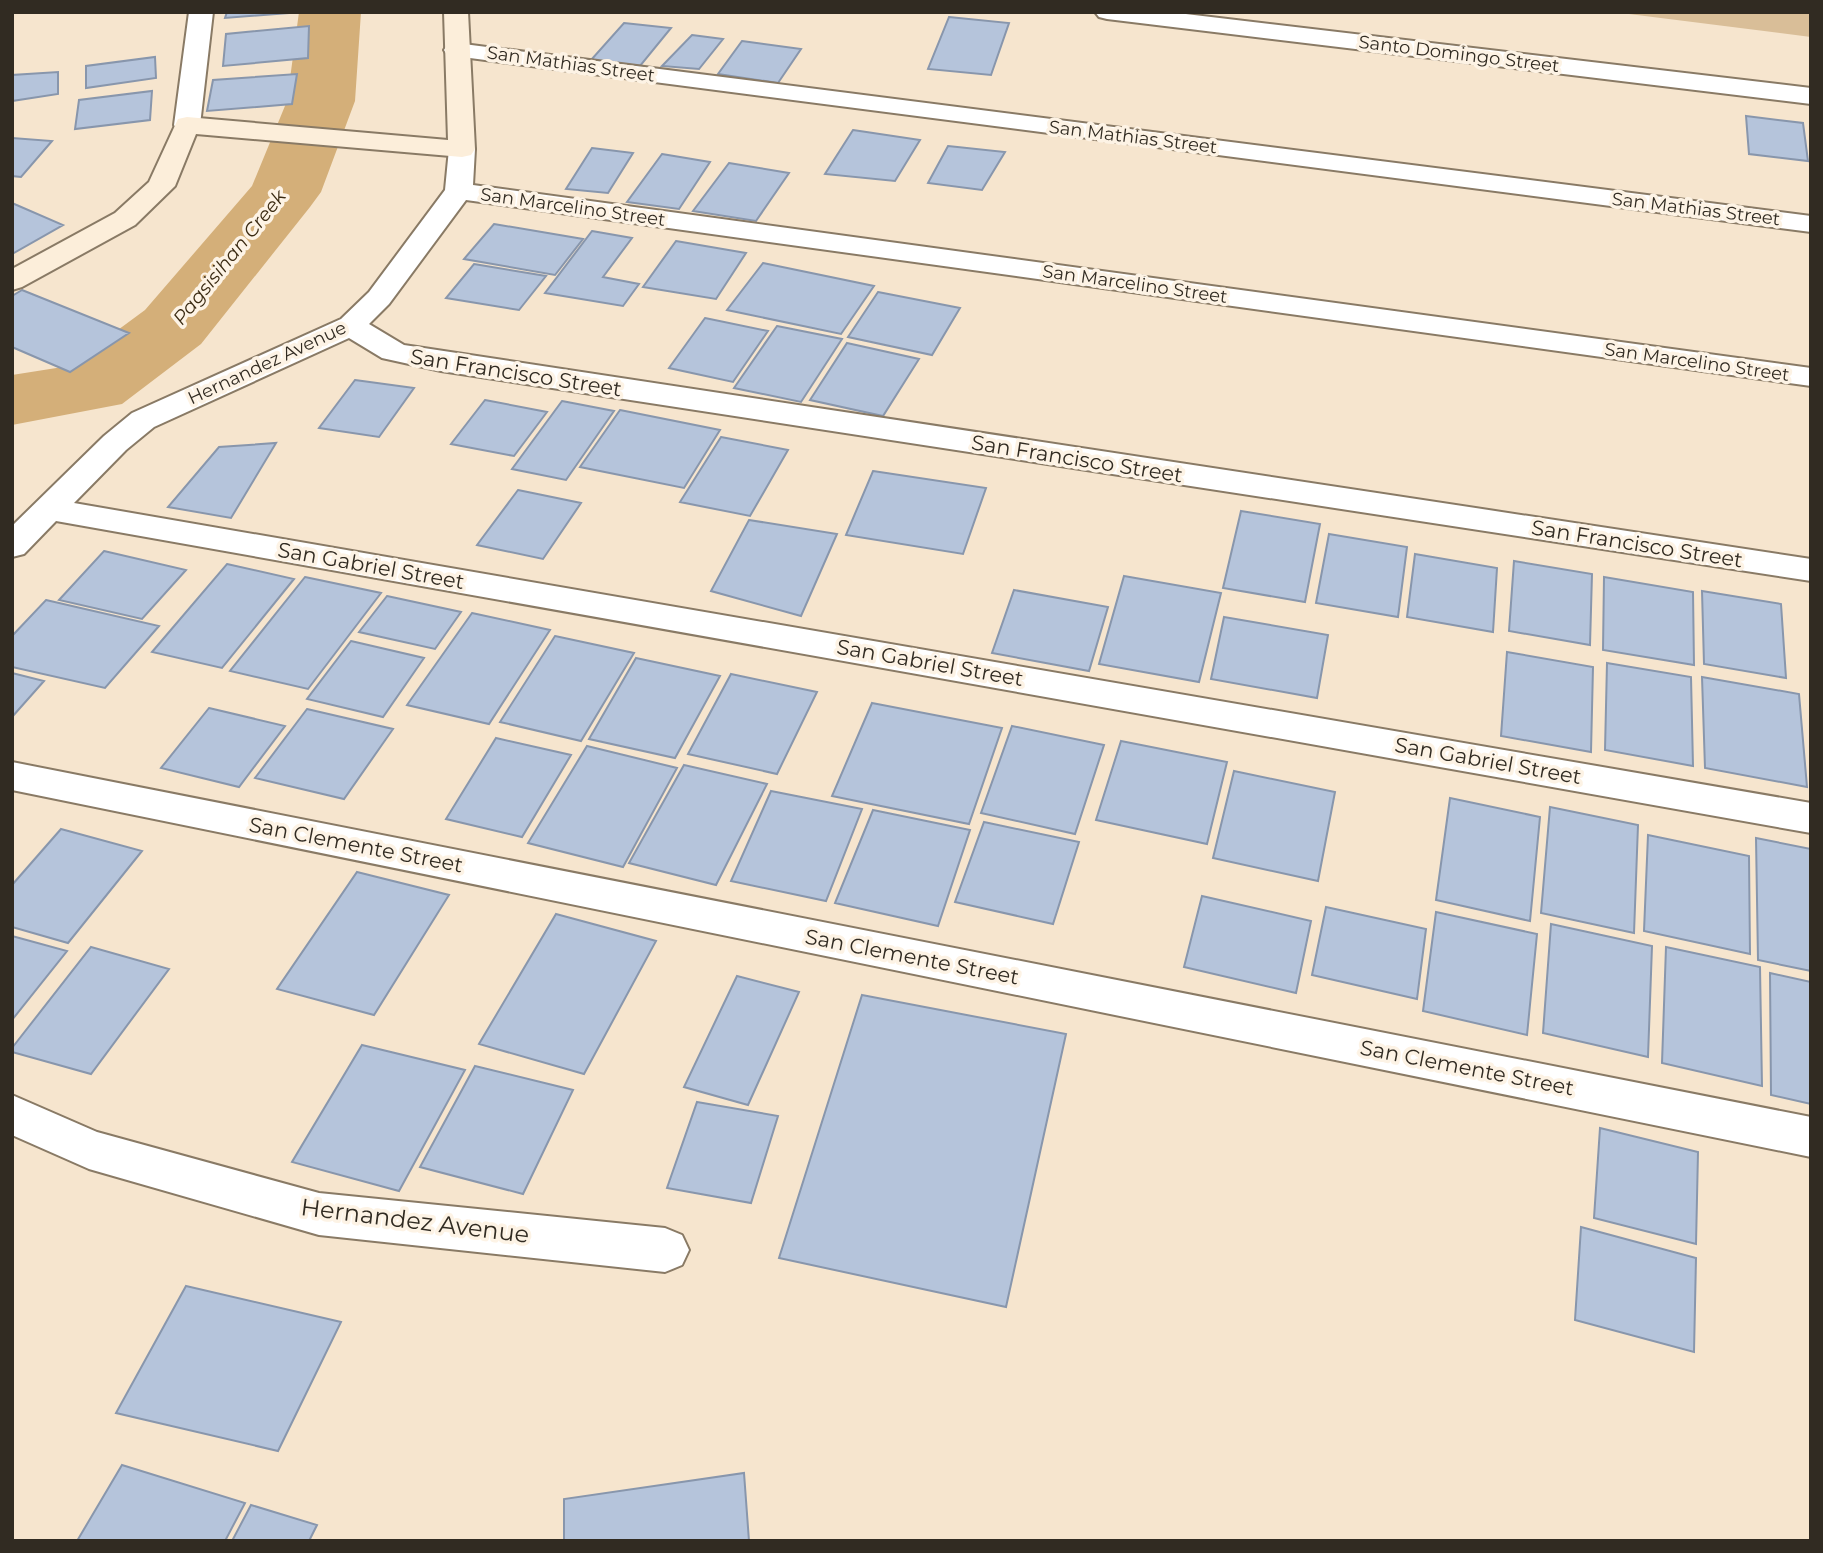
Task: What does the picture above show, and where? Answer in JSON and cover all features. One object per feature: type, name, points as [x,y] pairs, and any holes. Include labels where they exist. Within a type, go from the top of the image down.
[{"type":"street","points":[[12,281],[125,219],[161,186],[187,125],[201,12]]},
{"type":"street","points":[[456,12],[462,149],[460,191]]},
{"type":"street","name":"Santo Domingo Street","points":[[1107,12],[1811,96]]},
{"type":"street","name":"San Mathias Street","points":[[456,50],[1811,223]]},
{"type":"street","points":[[187,125],[462,149]]},
{"type":"street","name":"Hernandez Avenue","points":[[12,546],[115,443],[143,420],[352,325],[379,298],[460,191]]},
{"type":"street","name":"San Marcelino Street","points":[[460,191],[1811,377]]},
{"type":"street","name":"San Francisco Street","points":[[352,325],[373,344],[396,354],[441,362],[1811,570]]},
{"type":"street","name":"San Gabriel Street","points":[[49,509],[1811,818]]},
{"type":"street","name":"San Clemente Street","points":[[12,776],[1811,1137]]},
{"type":"street","name":"Hernandez Avenue","points":[[12,1114],[89,1149],[320,1214],[665,1250]]},
{"type":"shaded area","points":[[1613,12],[1811,12],[1811,37]]},
{"type":"building","points":[[227,12],[302,12],[225,18]]},
{"type":"building","points":[[949,17],[1009,23],[991,75],[928,69]]},
{"type":"building","points":[[624,23],[671,28],[640,66],[591,60]]},
{"type":"building","points":[[309,26],[308,58],[223,66],[226,34]]},
{"type":"building","points":[[692,35],[723,39],[699,69],[662,66]]},
{"type":"building","points":[[742,41],[801,49],[778,83],[718,74]]},
{"type":"building","points":[[155,57],[156,78],[86,88],[86,66]]},
{"type":"building","points":[[58,72],[58,94],[12,101],[12,75]]},
{"type":"building","points":[[297,74],[292,104],[207,111],[213,80]]},
{"type":"building","points":[[152,91],[150,120],[75,129],[79,100]]},
{"type":"building","points":[[1746,116],[1803,123],[1808,161],[1749,154]]},
{"type":"building","points":[[853,130],[920,140],[895,181],[825,174]]},
{"type":"building","points":[[12,138],[52,141],[21,177],[12,176]]},
{"type":"building","points":[[948,146],[1005,152],[982,190],[928,183]]},
{"type":"building","points":[[592,148],[633,153],[608,193],[566,189]]},
{"type":"building","points":[[662,154],[710,162],[679,209],[627,202]]},
{"type":"building","points":[[729,163],[789,173],[756,221],[693,211]]},
{"type":"building","points":[[12,203],[63,225],[12,254]]},
{"type":"building","points":[[494,224],[583,239],[555,275],[464,259]]},
{"type":"building","points":[[592,231],[632,238],[603,277],[639,284],[623,306],[545,293]]},
{"type":"building","points":[[676,241],[746,253],[716,299],[643,287]]},
{"type":"building","points":[[763,263],[874,286],[841,334],[727,310]]},
{"type":"building","points":[[474,264],[546,276],[519,310],[446,298]]},
{"type":"building","points":[[22,290],[129,333],[70,372],[12,347],[12,296]]},
{"type":"building","points":[[878,292],[960,308],[932,355],[848,337]]},
{"type":"building","points":[[705,318],[768,331],[733,382],[669,368]]},
{"type":"building","points":[[777,326],[842,339],[801,402],[734,388]]},
{"type":"building","points":[[847,343],[919,359],[883,416],[810,400]]},
{"type":"building","points":[[355,380],[414,388],[379,437],[319,428]]},
{"type":"building","points":[[485,400],[547,412],[514,456],[451,444]]},
{"type":"building","points":[[562,401],[614,411],[566,480],[512,469]]},
{"type":"building","points":[[620,410],[720,430],[684,488],[580,467]]},
{"type":"building","points":[[721,437],[788,450],[750,516],[680,502]]},
{"type":"building","points":[[276,443],[231,518],[168,507],[219,447]]},
{"type":"building","points":[[873,471],[986,488],[963,554],[846,535]]},
{"type":"building","points":[[518,490],[581,503],[543,559],[477,545]]},
{"type":"building","points":[[1241,511],[1320,524],[1305,602],[1223,588]]},
{"type":"building","points":[[749,520],[837,534],[801,616],[711,591]]},
{"type":"building","points":[[1329,534],[1407,547],[1398,617],[1316,603]]},
{"type":"building","points":[[104,551],[186,570],[142,619],[59,600]]},
{"type":"building","points":[[1415,554],[1497,568],[1493,632],[1407,617]]},
{"type":"building","points":[[1514,561],[1592,574],[1590,645],[1509,631]]},
{"type":"building","points":[[227,564],[294,579],[222,668],[152,652]]},
{"type":"building","points":[[1124,576],[1221,593],[1199,682],[1099,664]]},
{"type":"building","points":[[305,577],[381,593],[308,689],[230,671]]},
{"type":"building","points":[[1604,577],[1693,592],[1694,665],[1603,650]]},
{"type":"building","points":[[1014,590],[1108,607],[1089,671],[992,653]]},
{"type":"building","points":[[1702,591],[1781,604],[1786,678],[1704,664]]},
{"type":"building","points":[[387,596],[461,612],[435,649],[359,632]]},
{"type":"building","points":[[46,600],[159,626],[105,688],[12,667],[12,636]]},
{"type":"building","points":[[472,613],[550,630],[489,724],[407,705]]},
{"type":"building","points":[[1224,617],[1328,635],[1317,698],[1211,679]]},
{"type":"building","points":[[555,636],[634,653],[581,741],[500,722]]},
{"type":"building","points":[[351,641],[424,658],[383,717],[307,699]]},
{"type":"building","points":[[1507,652],[1593,667],[1591,752],[1501,736]]},
{"type":"building","points":[[636,658],[720,676],[675,758],[589,739]]},
{"type":"building","points":[[1607,663],[1691,677],[1693,766],[1605,750]]},
{"type":"building","points":[[12,673],[44,681],[12,717]]},
{"type":"building","points":[[731,674],[817,692],[777,774],[688,754]]},
{"type":"building","points":[[1702,677],[1799,694],[1807,787],[1705,768]]},
{"type":"building","points":[[872,703],[1002,728],[969,824],[832,796]]},
{"type":"building","points":[[209,708],[285,726],[239,787],[161,768]]},
{"type":"building","points":[[307,709],[393,729],[344,799],[255,778]]},
{"type":"building","points":[[1012,726],[1104,745],[1075,834],[981,813]]},
{"type":"building","points":[[496,738],[571,755],[522,837],[446,819]]},
{"type":"building","points":[[1121,741],[1227,762],[1207,844],[1096,820]]},
{"type":"building","points":[[587,746],[677,768],[623,867],[528,843]]},
{"type":"building","points":[[684,765],[767,784],[716,885],[629,863]]},
{"type":"building","points":[[1234,771],[1335,792],[1318,881],[1213,858]]},
{"type":"building","points":[[771,791],[862,809],[826,901],[731,881]]},
{"type":"building","points":[[1450,798],[1540,817],[1530,921],[1436,900]]},
{"type":"building","points":[[1550,807],[1638,825],[1634,933],[1541,913]]},
{"type":"building","points":[[873,810],[970,830],[938,926],[835,903]]},
{"type":"building","points":[[984,822],[1079,842],[1053,924],[955,902]]},
{"type":"building","points":[[61,829],[142,851],[68,943],[12,927],[12,885]]},
{"type":"building","points":[[1648,835],[1749,856],[1750,954],[1644,931]]},
{"type":"building","points":[[1756,838],[1811,849],[1811,971],[1758,960]]},
{"type":"building","points":[[357,872],[449,895],[374,1015],[277,989]]},
{"type":"building","points":[[1202,896],[1311,921],[1296,993],[1184,967]]},
{"type":"building","points":[[1326,907],[1426,929],[1417,999],[1312,975]]},
{"type":"building","points":[[1436,912],[1537,934],[1527,1035],[1423,1011]]},
{"type":"building","points":[[556,914],[656,941],[584,1074],[479,1044]]},
{"type":"building","points":[[1551,924],[1652,946],[1648,1057],[1543,1033]]},
{"type":"building","points":[[12,936],[67,951],[12,1020]]},
{"type":"building","points":[[91,947],[169,969],[91,1074],[12,1052],[12,1048]]},
{"type":"building","points":[[1666,947],[1760,967],[1762,1086],[1662,1063]]},
{"type":"building","points":[[1770,973],[1811,982],[1811,1104],[1771,1095]]},
{"type":"building","points":[[737,976],[799,992],[748,1105],[684,1087]]},
{"type":"building","points":[[862,995],[1066,1034],[1006,1307],[779,1258]]},
{"type":"building","points":[[362,1045],[465,1070],[399,1191],[292,1162]]},
{"type":"building","points":[[475,1066],[573,1090],[523,1194],[420,1167]]},
{"type":"building","points":[[697,1102],[778,1116],[751,1203],[667,1188]]},
{"type":"building","points":[[1600,1128],[1698,1152],[1696,1244],[1594,1218]]},
{"type":"building","points":[[1581,1227],[1696,1258],[1694,1352],[1575,1320]]},
{"type":"building","points":[[186,1286],[341,1322],[278,1451],[116,1413]]},
{"type":"building","points":[[122,1465],[245,1503],[225,1541],[77,1541]]},
{"type":"building","points":[[744,1473],[749,1541],[564,1541],[564,1499]]},
{"type":"building","points":[[251,1505],[317,1525],[309,1541],[232,1541]]},
{"type":"waterway","name":"Pagsisihan Creek","points":[[12,400],[93,387],[173,327],[285,192],[321,101],[330,12]]}]
